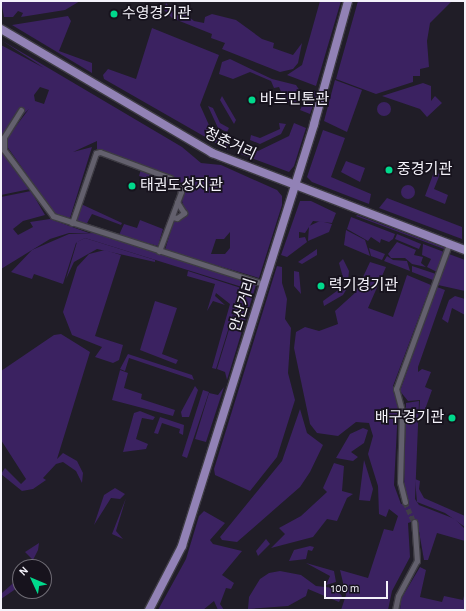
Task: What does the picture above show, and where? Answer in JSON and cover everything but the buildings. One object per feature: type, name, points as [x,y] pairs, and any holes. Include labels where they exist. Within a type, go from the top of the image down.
[{"type":"main road","name":"안산거리","points":[[149,610],[182,546],[295,186],[348,1]]},
{"type":"main road","name":"청춘거리","points":[[1,28],[195,144],[295,186],[465,250]]},
{"type":"street","points":[[21,110],[4,137],[4,150],[48,213],[72,223],[264,284]]},
{"type":"street","points":[[72,223],[96,153],[100,152],[174,181],[181,192],[159,250]]},
{"type":"street","points":[[172,217],[178,218],[184,212],[177,202]]},
{"type":"street","points":[[405,502],[400,482],[402,411],[396,389],[449,244]]},
{"type":"street","points":[[395,610],[398,596],[417,561],[414,522]]},
{"type":"shaded area","points":[[1,1],[80,1],[65,10],[21,17],[23,13],[18,11],[13,17],[4,17]]},
{"type":"shaded area","points":[[320,1],[341,1],[316,86],[287,75],[302,65]]},
{"type":"shaded area","points":[[358,1],[452,1],[430,23],[427,41],[429,67],[420,69],[420,76],[413,76],[413,82],[376,94],[336,79]]},
{"type":"shaded area","points":[[166,3],[177,15],[184,13],[194,21],[204,23],[205,17],[212,14],[236,20],[262,39],[274,43],[273,48],[293,55],[302,43],[298,63],[293,69],[280,72],[222,49],[225,43],[211,38],[212,34],[172,18],[164,10]]},
{"type":"shaded area","points":[[68,16],[71,21],[59,51],[92,63],[92,73],[12,25]]},
{"type":"shaded area","points":[[152,28],[219,55],[200,105],[213,134],[229,142],[228,150],[104,79],[103,75],[108,69],[136,79]]},
{"type":"shaded area","points":[[1,40],[182,147],[201,163],[221,165],[277,190],[282,196],[282,205],[259,278],[165,250],[174,220],[186,213],[182,201],[186,188],[170,176],[97,149],[97,141],[73,152],[92,147],[70,218],[54,213],[6,145],[6,139],[29,109],[1,136],[1,45],[44,68]],"holes":[[[40,87],[49,90],[44,104],[35,101],[34,95]],[[230,232],[230,248],[225,254],[211,254],[216,239],[224,239]]]},
{"type":"shaded area","points":[[230,59],[272,79],[296,85],[300,91],[296,103],[279,101],[282,94],[279,87],[274,88],[271,81],[250,72],[233,79],[219,74],[222,62]]},
{"type":"shaded area","points":[[335,80],[362,90],[347,132],[324,121]]},
{"type":"shaded area","points":[[423,83],[431,86],[431,101],[435,96],[442,103],[427,117],[420,109],[382,96]]},
{"type":"shaded area","points":[[310,90],[318,92],[310,114],[300,110]]},
{"type":"shaded area","points":[[222,96],[236,120],[234,124],[220,100]]},
{"type":"shaded area","points":[[384,102],[389,104],[391,109],[389,114],[384,116],[379,114],[377,109],[379,104]]},
{"type":"shaded area","points":[[208,106],[213,108],[220,123],[229,128],[227,132],[218,128]]},
{"type":"shaded area","points":[[279,123],[286,124],[281,134],[260,144],[250,140],[251,135],[260,138],[280,129]]},
{"type":"shaded area","points":[[294,123],[306,128],[294,166],[289,172],[238,153],[242,147],[258,151],[289,136]]},
{"type":"shaded area","points":[[323,130],[345,138],[331,177],[371,194],[369,204],[312,182],[307,177]]},
{"type":"shaded area","points":[[1,148],[6,157],[30,189],[1,195]]},
{"type":"shaded area","points":[[346,161],[365,168],[360,182],[341,172]]},
{"type":"shaded area","points":[[141,169],[171,181],[177,185],[139,176]]},
{"type":"shaded area","points":[[434,172],[440,174],[434,189],[448,195],[445,204],[425,196]]},
{"type":"shaded area","points":[[408,185],[413,187],[415,192],[413,197],[408,199],[403,197],[401,192],[403,187]]},
{"type":"shaded area","points":[[31,191],[45,215],[23,221],[13,229],[18,235],[33,227],[30,222],[50,219],[89,233],[69,233],[50,239],[1,269],[1,197]]},
{"type":"shaded area","points":[[387,198],[462,227],[462,239],[379,208]]},
{"type":"shaded area","points":[[300,201],[311,201],[336,213],[332,223],[313,221],[305,233],[299,232],[299,238],[305,237],[307,242],[287,257],[281,255]]},
{"type":"shaded area","points":[[81,204],[122,223],[121,225],[92,214],[86,225],[75,221]]},
{"type":"shaded area","points":[[357,215],[445,248],[444,249],[356,216]]},
{"type":"shaded area","points":[[351,217],[395,234],[393,239],[389,242],[381,239],[380,243],[371,237],[368,241],[347,229]]},
{"type":"shaded area","points":[[140,220],[163,229],[158,246],[119,235],[124,224],[137,228]]},
{"type":"shaded area","points":[[320,221],[332,224],[329,232],[308,241],[309,226]]},
{"type":"shaded area","points":[[346,230],[365,240],[370,256],[344,245]]},
{"type":"shaded area","points":[[94,233],[256,285],[227,380],[225,372],[217,369],[242,287],[85,238],[76,243],[63,284],[34,274],[32,279],[11,272],[32,250],[69,234]]},
{"type":"shaded area","points":[[397,234],[421,244],[419,249],[395,239]]},
{"type":"shaded area","points":[[85,238],[155,260],[155,262],[97,249],[74,262],[66,279],[77,242]]},
{"type":"shaded area","points":[[397,242],[416,250],[414,255],[423,257],[421,263],[426,267],[412,264],[405,258],[391,258],[388,254]]},
{"type":"shaded area","points":[[423,244],[444,252],[437,272],[427,267],[431,259],[422,255]]},
{"type":"shaded area","points":[[369,248],[385,254],[382,260],[371,256]]},
{"type":"shaded area","points":[[317,249],[317,255],[302,264],[298,262]]},
{"type":"shaded area","points":[[105,250],[121,255],[95,336],[123,345],[119,360],[113,363],[95,357],[102,347],[72,335],[63,312],[77,267],[89,254]]},
{"type":"shaded area","points":[[449,254],[465,260],[465,291],[438,285]]},
{"type":"shaded area","points":[[387,256],[393,260],[407,261],[410,271],[384,261]]},
{"type":"shaded area","points":[[343,259],[349,271],[348,281],[344,281],[339,263]]},
{"type":"shaded area","points":[[370,262],[386,267],[368,308],[393,317],[407,275],[431,285],[393,386],[398,408],[394,485],[401,504],[408,501],[404,488],[406,403],[419,401],[415,499],[419,505],[455,519],[465,529],[465,541],[437,533],[428,560],[424,560],[417,520],[408,523],[410,557],[392,591],[388,610],[341,610],[346,595],[340,570],[368,578],[384,529],[393,531],[398,516],[389,509],[386,517],[379,514],[378,486],[368,454],[373,436],[369,423],[356,422],[338,436],[317,433],[310,424],[294,348],[296,332],[305,327],[319,331],[338,324],[335,311],[356,292]]},
{"type":"shaded area","points":[[277,266],[282,267],[282,283],[287,299],[285,319],[291,328],[288,373],[295,400],[277,457],[250,491],[215,475],[214,469]]},
{"type":"shaded area","points":[[412,266],[436,274],[433,280],[412,272]]},
{"type":"shaded area","points":[[188,271],[241,288],[216,369],[212,368],[230,304],[216,293],[215,296],[225,305],[213,301],[207,311],[215,284],[187,276]]},
{"type":"shaded area","points":[[294,271],[299,272],[301,294],[294,286]]},
{"type":"shaded area","points":[[437,287],[445,290],[418,367],[418,372],[422,369],[431,372],[425,387],[432,390],[423,415],[419,414],[420,400],[408,401],[400,391]]},
{"type":"shaded area","points":[[341,288],[346,290],[343,295],[324,306],[323,301]]},
{"type":"shaded area","points":[[455,296],[465,299],[465,315],[452,308],[448,323],[442,319],[449,300]]},
{"type":"shaded area","points":[[155,301],[177,308],[162,354],[178,360],[176,364],[140,350]]},
{"type":"shaded area","points":[[61,334],[90,352],[57,459],[63,453],[77,461],[83,473],[82,483],[76,471],[63,462],[56,464],[43,478],[46,480],[33,489],[22,491],[1,474],[5,468],[21,484],[26,479],[1,440],[1,371],[54,335]]},
{"type":"shaded area","points":[[128,354],[192,375],[194,380],[129,358],[125,371],[120,369]]},
{"type":"shaded area","points":[[120,370],[128,373],[124,388],[142,394],[141,399],[175,410],[173,416],[112,400]]},
{"type":"shaded area","points":[[195,386],[198,390],[189,417],[182,417],[181,412]]},
{"type":"shaded area","points":[[224,387],[206,442],[195,439],[209,393],[218,395]]},
{"type":"shaded area","points":[[203,390],[209,392],[187,458],[182,456]]},
{"type":"shaded area","points":[[300,409],[307,433],[323,445],[310,472],[300,487],[237,542],[222,540],[220,537],[282,461]]},
{"type":"shaded area","points":[[140,411],[155,417],[153,420],[142,418],[136,439],[148,444],[146,449],[123,452],[134,413]]},
{"type":"shaded area","points":[[160,417],[184,425],[183,435],[179,433],[180,429],[162,423],[158,434],[154,433]]},
{"type":"shaded area","points":[[363,428],[368,430],[364,443],[351,452],[358,457],[353,461],[336,458],[350,434]]},
{"type":"shaded area","points":[[364,460],[373,489],[370,501],[359,500]]},
{"type":"shaded area","points":[[334,463],[344,466],[342,491],[353,494],[347,498],[337,521],[327,519],[313,537],[271,548],[285,534],[279,528],[301,516],[327,492],[323,488]]},
{"type":"shaded area","points":[[415,479],[420,481],[419,489],[424,498],[465,516],[465,527],[445,513],[417,502]]},
{"type":"shaded area","points":[[115,488],[125,494],[120,499],[111,498],[94,525],[104,495]]},
{"type":"shaded area","points":[[126,498],[116,531],[123,539],[112,534]]},
{"type":"shaded area","points":[[204,511],[225,523],[210,540],[213,544],[242,551],[222,575],[234,583],[231,589],[226,588],[220,604],[224,610],[218,610],[214,601],[203,610],[158,610],[186,559],[199,516]]},
{"type":"shaded area","points":[[266,539],[270,544],[258,556],[256,551]]},
{"type":"shaded area","points":[[39,543],[38,550],[34,559],[25,552]]},
{"type":"shaded area","points":[[310,546],[314,547],[312,551],[308,550],[306,559],[289,561],[294,550]]},
{"type":"shaded area","points":[[306,563],[334,571],[336,582],[326,585],[330,576]]},
{"type":"shaded area","points":[[420,567],[426,570],[420,597],[442,602],[444,596],[463,600],[465,592],[465,610],[400,610],[401,599]]},
{"type":"shaded area","points":[[280,571],[301,575],[316,586],[335,588],[342,596],[339,602],[308,589],[306,596],[288,606],[248,609],[249,597],[260,579],[269,573]]},
{"type":"shaded area","points":[[12,584],[12,591],[1,599],[2,593]]},
{"type":"tunnel","points":[[405,502],[414,522]]},
{"type":"place","name":"수영경기관","points":[[114,14]]},
{"type":"place","name":"바드민톤관","points":[[252,100]]},
{"type":"place","name":"중경기관","points":[[389,170]]},
{"type":"place","name":"태권도성지관","points":[[132,186]]},
{"type":"place","name":"력기경기관","points":[[321,286]]},
{"type":"place","name":"배구경기관","points":[[452,418]]}]
